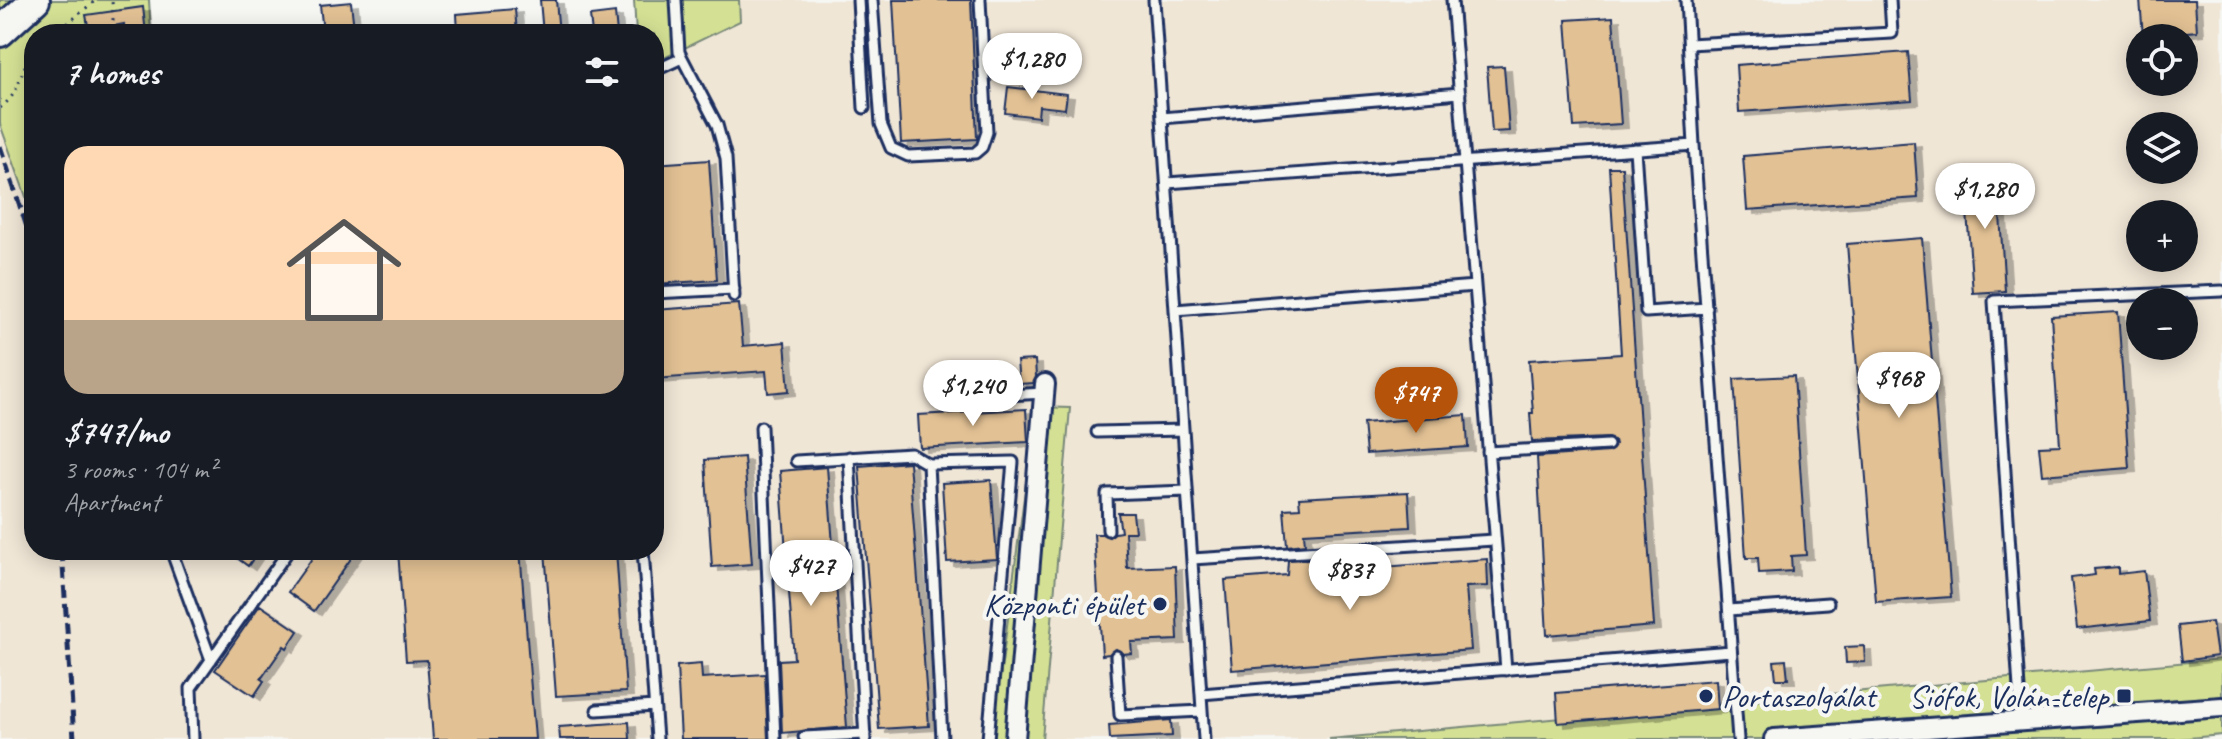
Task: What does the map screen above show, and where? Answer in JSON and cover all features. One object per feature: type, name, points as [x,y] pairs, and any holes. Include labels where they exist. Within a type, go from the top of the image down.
[{"type":"main road","points":[[0,32],[35,0]]},
{"type":"street","points":[[1015,739],[1045,389]]},
{"type":"street","points":[[1774,739],[2222,707]]},
{"type":"lane","points":[[664,293],[734,292],[726,158],[717,125],[679,52],[676,0]]},
{"type":"lane","points":[[858,0],[864,108]]},
{"type":"lane","points":[[872,0],[881,124],[891,148],[908,156],[975,153],[984,143],[987,132],[980,0]]},
{"type":"lane","points":[[1154,0],[1204,739]]},
{"type":"lane","points":[[1452,0],[1506,670]]},
{"type":"lane","points":[[1686,0],[1738,739]]},
{"type":"lane","points":[[1689,44],[1892,33],[1890,0]]},
{"type":"lane","points":[[664,66],[682,58]]},
{"type":"lane","points":[[1162,118],[1460,93]]},
{"type":"lane","points":[[1167,183],[1694,145]]},
{"type":"lane","points":[[1635,149],[1646,312],[1707,308]]},
{"type":"lane","points":[[1175,310],[1475,286]]},
{"type":"lane","points":[[2021,720],[1994,301],[2222,291]]},
{"type":"lane","points":[[950,398],[1045,389]]},
{"type":"lane","points":[[761,427],[775,739]]},
{"type":"lane","points":[[1097,432],[1183,430]]},
{"type":"lane","points":[[1488,452],[1608,445]]},
{"type":"lane","points":[[796,461],[911,454],[928,464],[1013,462],[988,739]]},
{"type":"lane","points":[[804,737],[865,736],[849,457]]},
{"type":"lane","points":[[928,464],[942,739]]},
{"type":"lane","points":[[1108,530],[1107,494],[1187,491]]},
{"type":"lane","points":[[1192,559],[1494,540]]},
{"type":"lane","points":[[175,560],[211,660]]},
{"type":"lane","points":[[193,739],[191,688],[282,560]]},
{"type":"lane","points":[[644,560],[657,739]]},
{"type":"lane","points":[[1729,610],[1828,603]]},
{"type":"lane","points":[[1201,694],[1731,651]]},
{"type":"lane","points":[[1116,656],[1120,715],[1202,711]]},
{"type":"lane","points":[[597,710],[654,706]]},
{"type":"path","points":[[67,24],[96,0]]},
{"type":"path","points":[[111,24],[112,0]]},
{"type":"path","points":[[0,108],[18,88],[24,71]]},
{"type":"shaded area","points":[[739,0],[2222,0],[2222,659],[1329,739],[1042,739],[1070,409],[1036,407],[992,739],[0,739],[0,124],[24,191],[24,560],[664,560],[664,58],[740,21]]},
{"type":"green space","points":[[0,0],[149,0],[150,24],[24,24],[24,191],[0,124]]},
{"type":"green space","points":[[634,0],[739,0],[740,21],[664,58],[664,24],[635,24]]},
{"type":"green space","points":[[1036,407],[1070,408],[1042,739],[992,739]]},
{"type":"green space","points":[[2222,659],[2222,735],[2177,739],[1329,739]]},
{"type":"building","points":[[540,0],[556,0],[558,24],[542,24]]},
{"type":"building","points":[[893,0],[971,0],[977,139],[901,143]]},
{"type":"building","points":[[2140,0],[2195,0],[2197,24],[2142,24]]},
{"type":"building","points":[[351,2],[353,24],[322,24],[320,5]]},
{"type":"building","points":[[143,7],[145,24],[88,24],[86,15]]},
{"type":"building","points":[[515,9],[516,24],[458,24],[457,14]]},
{"type":"building","points":[[615,13],[616,24],[591,24],[590,16]]},
{"type":"building","points":[[1613,17],[1621,124],[1574,127],[1566,20]]},
{"type":"building","points":[[1908,52],[1912,100],[1739,112],[1736,65]]},
{"type":"building","points":[[1504,66],[1509,131],[1492,132],[1487,67]]},
{"type":"building","points":[[1008,87],[1067,94],[1065,109],[1039,106],[1038,117],[1005,113]]},
{"type":"building","points":[[1914,142],[1918,198],[1747,210],[1743,156]]},
{"type":"building","points":[[709,160],[717,280],[664,283],[664,163]]},
{"type":"building","points":[[1609,167],[1622,167],[1654,626],[1547,635],[1537,457],[1608,452],[1615,445],[1614,440],[1608,438],[1532,441],[1529,360],[1621,354]]},
{"type":"building","points":[[1997,169],[2005,291],[1973,293],[1964,171]]},
{"type":"building","points":[[1922,238],[1951,597],[1876,602],[1847,244]]},
{"type":"building","points":[[739,304],[743,346],[785,342],[789,391],[768,393],[766,371],[664,378],[664,309]]},
{"type":"building","points":[[2118,312],[2129,468],[2042,475],[2039,446],[2060,445],[2051,316]]},
{"type":"building","points":[[1035,360],[1036,377],[1033,383],[1019,384],[1017,361]]},
{"type":"building","points":[[1794,376],[1806,555],[1791,556],[1792,571],[1759,573],[1758,558],[1746,558],[1734,379]]},
{"type":"building","points":[[1026,409],[1028,442],[920,448],[918,415]]},
{"type":"building","points":[[1466,415],[1468,447],[1366,454],[1363,423]]},
{"type":"building","points":[[744,457],[752,564],[712,567],[705,460]]},
{"type":"building","points":[[909,462],[929,726],[879,729],[859,466]]},
{"type":"building","points":[[827,467],[847,727],[782,733],[779,660],[794,659],[780,471]]},
{"type":"building","points":[[991,480],[997,559],[947,562],[942,483]]},
{"type":"building","points":[[1408,492],[1410,527],[1304,533],[1305,544],[1287,546],[1284,509],[1300,508],[1299,498]]},
{"type":"building","points":[[1118,513],[1133,513],[1135,532],[1125,532],[1127,568],[1175,566],[1178,640],[1131,642],[1132,653],[1123,654],[1116,649],[1102,655],[1094,534],[1109,537],[1121,532]]},
{"type":"building","points":[[1356,557],[1357,569],[1487,559],[1488,586],[1466,587],[1471,650],[1232,670],[1225,580],[1287,575],[1288,560]]},
{"type":"building","points":[[311,560],[350,560],[314,611],[288,592]]},
{"type":"building","points":[[399,560],[521,560],[535,739],[433,739],[427,660],[406,661]]},
{"type":"building","points":[[546,560],[617,560],[626,692],[556,696]]},
{"type":"building","points":[[2118,567],[2118,574],[2144,571],[2150,621],[2077,629],[2071,578],[2095,575],[2094,569]]},
{"type":"building","points":[[260,605],[298,631],[261,679],[264,681],[254,696],[215,670]]},
{"type":"building","points":[[2212,622],[2217,656],[2182,661],[2178,626]]},
{"type":"building","points":[[1864,646],[1865,662],[1846,663],[1845,647]]},
{"type":"building","points":[[1786,660],[1788,679],[1776,679],[1774,661]]},
{"type":"building","points":[[701,664],[702,678],[765,674],[768,739],[681,739],[677,666]]},
{"type":"building","points":[[1716,680],[1718,709],[1558,723],[1556,693]]},
{"type":"building","points":[[1171,720],[1172,736],[1110,739],[1109,725]]},
{"type":"building","points":[[629,722],[630,739],[560,739],[559,727]]},
{"type":"railway","points":[[0,146],[24,218]]},
{"type":"railway","points":[[63,560],[74,739]]},
{"type":"place","name":"Központi épület","points":[[1160,604]]},
{"type":"place","name":"Portaszolgálat","points":[[1706,696]]},
{"type":"place","name":"Siófok, Volán-telep","points":[[2124,696]]}]
